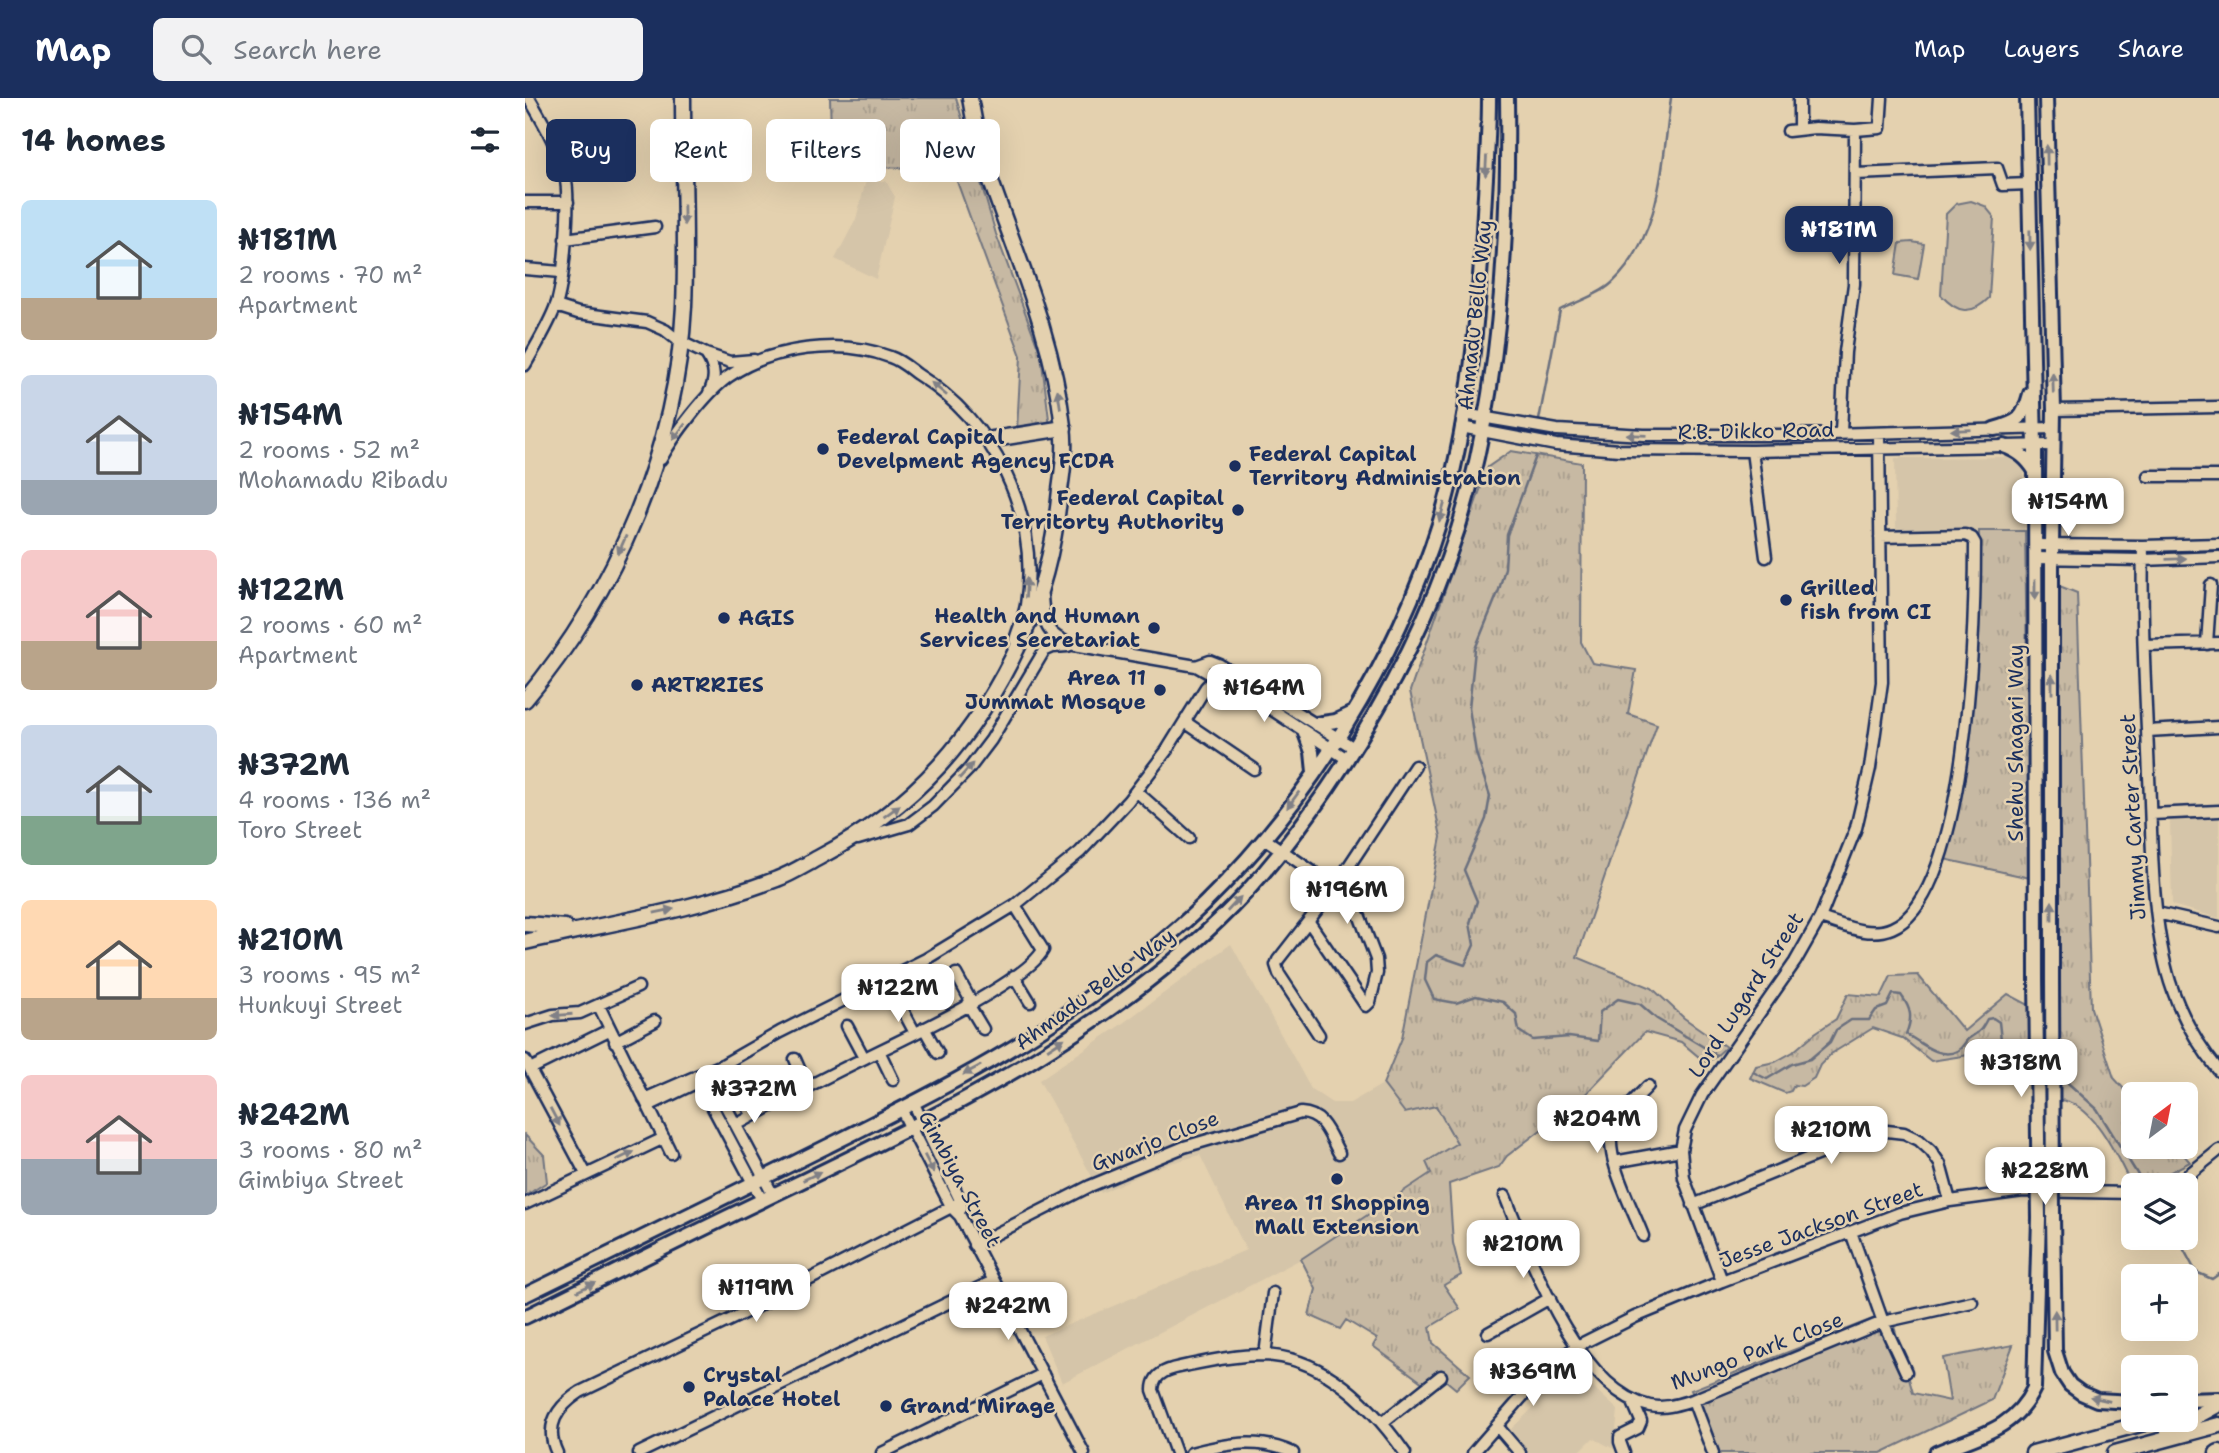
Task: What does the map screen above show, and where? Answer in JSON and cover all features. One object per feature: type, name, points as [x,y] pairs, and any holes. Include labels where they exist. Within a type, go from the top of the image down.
[{"type":"highway","points":[[525,700],[548,672],[596,599],[620,552],[647,482],[676,379],[684,308],[683,98]]},
{"type":"highway","points":[[525,942],[697,904],[779,879],[848,842],[902,804],[938,770],[968,733],[1004,678],[1041,591],[1051,559],[1065,452],[1064,428],[1054,368],[1034,297],[983,159],[970,98]]},
{"type":"highway","points":[[987,440],[1064,428]]},
{"type":"highway","points":[[525,924],[565,927],[621,920]]},
{"type":"highway","points":[[2198,1408],[2219,1402]]},
{"type":"highway","points":[[2148,1444],[2219,1402]]},
{"type":"highway","points":[[2115,1453],[2219,1425]]},
{"type":"highway","points":[[2033,1453],[2121,1429]]},
{"type":"main road","name":"Ahmadu Bello Way","points":[[525,1295],[901,1109],[1017,1045],[1125,972],[1203,905],[1265,839],[1353,713],[1390,646],[1430,550],[1452,474],[1477,318],[1489,98]]},
{"type":"main road","name":"Ahmadu Bello Way","points":[[525,1317],[911,1128],[1029,1062],[1136,989],[1219,920],[1282,851],[1347,759],[1391,688],[1430,604],[1459,526],[1482,431],[1497,324],[1503,257],[1507,98]]},
{"type":"main road","name":"Shehu Shagari Way","points":[[1936,1453],[2004,1425],[2027,1403],[2034,1388],[2039,1217],[2035,445],[2028,98]]},
{"type":"main road","name":"Shehu Shagari Way","points":[[2046,98],[2054,411],[2052,979],[2055,1351],[2062,1373],[2070,1385],[2097,1400],[2121,1401]]},
{"type":"main road","points":[[1994,429],[2011,425],[2022,416],[2033,384]]},
{"type":"main road","points":[[2004,446],[2025,457],[2035,471]]},
{"type":"main road","points":[[1316,724],[1336,721],[1353,713]]},
{"type":"main road","points":[[1305,733],[1312,752],[1314,772]]},
{"type":"main road","points":[[2198,1401],[2219,1402]]},
{"type":"street","points":[[525,365],[556,306],[568,202],[565,176],[559,158],[529,98]]},
{"type":"street","points":[[1799,98],[1794,130],[1880,128],[1882,98]]},
{"type":"street","points":[[1841,432],[1845,352],[1854,284],[1855,130]]},
{"type":"street","points":[[1856,174],[1997,168],[2003,185],[2029,184]]},
{"type":"street","points":[[525,202],[568,202]]},
{"type":"street","points":[[565,239],[655,227]]},
{"type":"street","points":[[525,269],[561,272]]},
{"type":"street","points":[[556,306],[578,313],[647,322],[665,330],[679,341],[730,362],[747,362],[818,345],[891,357],[935,384],[972,419],[987,440],[1001,462],[1022,512],[1028,562],[1025,605],[1004,678]]},
{"type":"street","points":[[705,402],[714,378],[714,366],[706,354]]},
{"type":"street","points":[[647,482],[669,445],[727,378],[763,358]]},
{"type":"street","points":[[2054,411],[2219,407]]},
{"type":"street","name":"R.B. Dikko Road","points":[[1462,420],[1484,417],[1557,430],[1704,436],[2054,428]]},
{"type":"street","name":"R.B. Dikko Road","points":[[1462,420],[1482,431],[1556,446],[1655,451],[2053,445]]},
{"type":"street","name":"Lord Lugard Street","points":[[1722,1281],[1684,1178],[1681,1150],[1685,1130],[1702,1095],[1795,962],[1820,918],[1856,828],[1877,727],[1882,682],[1878,433]]},
{"type":"street","points":[[1752,451],[1766,557]]},
{"type":"street","points":[[2148,476],[2219,475]]},
{"type":"street","points":[[1820,918],[1865,931],[1880,932],[1902,923],[1911,915],[1923,901],[1933,877],[1952,810],[1958,775],[1968,706],[1975,606],[1975,542],[1965,536],[1880,537]]},
{"type":"street","points":[[2035,552],[2052,546],[2219,544]]},
{"type":"street","name":"Jimmy Carter Street","points":[[2143,547],[2147,731],[2157,913],[2162,950],[2171,985],[2193,1033],[2219,1071]]},
{"type":"street","points":[[2035,552],[2052,559],[2219,557]]},
{"type":"street","points":[[2207,644],[2211,585]]},
{"type":"street","points":[[1041,591],[1047,627],[1057,639],[1074,645],[1196,666],[1215,663],[1354,748]]},
{"type":"street","points":[[2144,645],[2219,643]]},
{"type":"street","points":[[848,842],[909,824],[933,806],[969,769],[991,740],[1044,651],[1053,647],[1074,645]]},
{"type":"street","points":[[646,1102],[698,1079],[781,1032],[926,959],[1015,905],[1080,852],[1136,791],[1185,722],[1206,687],[1215,663]]},
{"type":"street","points":[[1196,666],[1260,702],[1347,759]]},
{"type":"street","points":[[1185,722],[1254,769]]},
{"type":"street","points":[[2147,731],[2219,727]]},
{"type":"street","points":[[1319,1035],[1279,974],[1276,965],[1282,952],[1335,887],[1415,766]]},
{"type":"street","points":[[1136,791],[1189,838]]},
{"type":"street","points":[[2151,814],[2219,811]]},
{"type":"street","points":[[1265,839],[1335,887],[1350,901],[1360,917],[1376,959],[1377,973],[1370,1002],[1366,1006],[1309,922]]},
{"type":"street","points":[[736,1125],[970,1004],[1024,971],[1043,950],[1015,905]]},
{"type":"street","points":[[2157,913],[2219,927]]},
{"type":"street","points":[[956,974],[983,1029]]},
{"type":"street","points":[[1014,976],[1030,1002]]},
{"type":"street","points":[[525,1024],[539,1018],[580,1013],[638,987]]},
{"type":"street","points":[[900,1005],[938,1054]]},
{"type":"street","points":[[599,1006],[671,1153]]},
{"type":"street","points":[[615,1042],[655,1021]]},
{"type":"street","points":[[847,1026],[864,1058]]},
{"type":"street","points":[[586,1174],[527,1065],[609,1030]]},
{"type":"street","points":[[879,1051],[893,1080]]},
{"type":"street","points":[[795,1059],[807,1087]]},
{"type":"street","points":[[709,1073],[736,1125],[767,1198]]},
{"type":"street","points":[[698,1079],[759,1180]]},
{"type":"street","points":[[1643,1236],[1614,1162],[1611,1140],[1612,1131],[1648,1086]]},
{"type":"street","points":[[738,1087],[752,1115]]},
{"type":"street","points":[[557,1453],[551,1434],[552,1423],[564,1402],[580,1392],[736,1317],[956,1205],[923,1120],[913,1102]]},
{"type":"street","name":"Gimbiya Street","points":[[901,1109],[956,1205],[974,1245],[1084,1453]]},
{"type":"street","name":"Gwarjo Close","points":[[974,1245],[1090,1186],[1184,1147],[1301,1113],[1312,1114],[1320,1119],[1339,1153]]},
{"type":"street","points":[[1693,1205],[1856,1139],[1887,1131],[1904,1133],[1919,1140],[1931,1151],[1940,1164],[1950,1201]]},
{"type":"street","points":[[525,1204],[664,1138]]},
{"type":"street","points":[[1614,1162],[1681,1150]]},
{"type":"street","points":[[2191,1173],[2219,1150]]},
{"type":"street","name":"Jesse Jackson Street","points":[[1473,1453],[1543,1375],[1577,1346],[1635,1317],[1722,1281],[1900,1213],[1950,1201],[1995,1196],[2025,1184],[2066,1183],[2092,1192],[2121,1192]]},
{"type":"street","name":"Mungo Park Close","points":[[1505,1196],[1529,1256],[1577,1346],[1595,1372],[1614,1389],[1650,1406],[1665,1407],[1693,1401],[1883,1322],[1972,1302]]},
{"type":"street","points":[[1851,1232],[1883,1322],[1906,1371]]},
{"type":"street","points":[[639,1453],[993,1281]]},
{"type":"street","points":[[1265,1355],[1273,1293]]},
{"type":"street","points":[[1487,1333],[1550,1298]]},
{"type":"street","points":[[1176,1453],[1153,1390],[1153,1384],[1159,1374],[1181,1366],[1218,1359],[1265,1355],[1307,1365],[1349,1390],[1383,1422],[1405,1453]]},
{"type":"street","points":[[882,1453],[1043,1374]]},
{"type":"street","points":[[1383,1422],[1441,1376]]},
{"type":"street","points":[[1624,1453],[1620,1437],[1638,1428],[1641,1421],[1633,1400]]},
{"type":"street","points":[[1693,1401],[1713,1453]]},
{"type":"street","points":[[1497,1426],[1520,1453]]},
{"type":"street","points":[[1191,1453],[1239,1443],[1261,1443],[1293,1453]]},
{"type":"shaded area","points":[[886,181],[895,197],[876,279],[835,259],[856,219],[866,182]]},
{"type":"shaded area","points":[[2015,457],[2024,463],[2025,531],[1896,531],[1895,458]]},
{"type":"shaded area","points":[[2170,819],[2219,819],[2219,918],[2172,905]]},
{"type":"shaded area","points":[[1231,944],[1311,1089],[1332,1103],[1350,1103],[1383,1084],[1405,1113],[1436,1106],[1457,1143],[1426,1161],[1431,1173],[1301,1259],[1062,1383],[1042,1336],[1246,1250],[1200,1155],[1160,1166],[1101,1193],[1039,1080],[1119,1026]]},
{"type":"shaded area","points":[[1571,1367],[1618,1410],[1614,1449],[1593,1438],[1578,1453],[1527,1453],[1511,1429],[1532,1409],[1540,1395]]},
{"type":"green space","points":[[830,98],[956,98],[962,119],[900,119],[900,168],[886,167],[886,119],[831,119]]},
{"type":"green space","points":[[957,182],[981,182],[996,234],[1041,355],[1050,427],[1017,430],[1021,356]]},
{"type":"green space","points":[[1971,201],[1985,206],[1994,217],[1989,298],[1976,308],[1964,310],[1953,306],[1941,295],[1946,214],[1956,204]]},
{"type":"green space","points":[[1900,243],[1924,244],[1918,279],[1895,275]]},
{"type":"green space","points":[[1511,451],[1582,463],[1581,642],[1592,663],[1636,670],[1628,714],[1657,724],[1577,957],[1652,988],[1684,1018],[1726,1047],[1713,1059],[1705,1062],[1681,1042],[1645,1032],[1580,1100],[1507,1156],[1499,1167],[1449,1184],[1453,1243],[1461,1275],[1444,1285],[1460,1309],[1430,1327],[1433,1343],[1470,1375],[1456,1389],[1444,1379],[1427,1386],[1373,1346],[1377,1339],[1346,1320],[1340,1329],[1309,1315],[1316,1289],[1301,1259],[1431,1173],[1426,1162],[1457,1143],[1436,1106],[1405,1113],[1383,1084],[1402,1038],[1441,837],[1410,691],[1488,467]]},
{"type":"green space","points":[[1979,531],[2025,531],[2030,878],[1944,859],[1967,765],[1977,666]]},
{"type":"green space","points":[[2057,585],[2077,593],[2091,1008],[2114,1078],[2121,1086],[2121,1159],[2187,1159],[2190,1162],[2169,1173],[2125,1173],[2094,1121],[2072,1103],[2060,1100]]},
{"type":"green space","points":[[1918,975],[1964,1031],[2008,994],[2029,1005],[2030,1075],[2009,1063],[1988,1059],[1988,1052],[1931,1061],[1902,1038],[1873,1028],[1831,1054],[1820,1065],[1814,1078],[1802,1086],[1794,1085],[1791,1091],[1785,1093],[1750,1078],[1756,1066],[1775,1062],[1793,1052],[1836,1019],[1848,994],[1881,997],[1891,976]]},
{"type":"green space","points":[[525,1135],[544,1155],[547,1182],[525,1196]]},
{"type":"green space","points":[[1890,1312],[1913,1393],[1950,1401],[1943,1358],[2013,1345],[1992,1400],[1881,1453],[1719,1453],[1691,1390]]},
{"type":"waterway","points":[[1539,420],[1560,310],[1594,295],[1612,283],[1629,264],[1641,243],[1650,220],[1662,172],[1671,98]]},
{"type":"waterway","points":[[1536,456],[1507,535],[1505,568],[1499,590],[1475,649],[1469,708],[1476,753],[1490,796],[1486,819],[1464,870],[1477,901],[1470,923],[1474,945],[1465,965],[1436,955],[1427,962],[1425,980],[1434,999],[1456,1003],[1476,996],[1503,1002],[1516,1014],[1519,1031],[1533,1040],[1569,1037],[1598,1041],[1600,1012],[1618,999],[1640,1004],[1657,1019],[1717,1055]]},
{"type":"waterway","points":[[1753,1072],[1767,1079],[1792,1064],[1810,1059],[1830,1042],[1836,1030],[1851,1020],[1869,1020],[1876,1010],[1887,1006],[1893,994],[1901,995],[1909,1009],[1910,1023],[1906,1034],[1930,1049],[1944,1053],[1957,1051],[1981,1030],[1987,1019],[1993,1018],[1999,1022],[2002,1049],[2013,1057],[2029,1061]]},
{"type":"waterway","points":[[2060,1076],[2097,1109],[2137,1173]]},
{"type":"waterway","points":[[2184,1250],[2196,1272],[2212,1279],[2219,1274]]},
{"type":"place","name":"Federal Capital Develpment Agency FCDA","points":[[823,449]]},
{"type":"place","name":"Federal Capital Territory Administration","points":[[1235,466]]},
{"type":"place","name":"Federal Capital Territorty Authority","points":[[1238,510]]},
{"type":"place","name":"Grilled fish from CI","points":[[1786,600]]},
{"type":"place","name":"AGIS","points":[[724,618]]},
{"type":"place","name":"Health and Human Services Secretariat","points":[[1154,628]]},
{"type":"place","name":"ARTRRIES","points":[[637,685]]},
{"type":"place","name":"Area 11 Jummat Mosque","points":[[1160,690]]},
{"type":"place","name":"Area 11 Shopping Mall Extension","points":[[1337,1179]]},
{"type":"place","name":"Crystal Palace Hotel","points":[[689,1387]]},
{"type":"place","name":"Grand Mirage","points":[[886,1406]]}]
